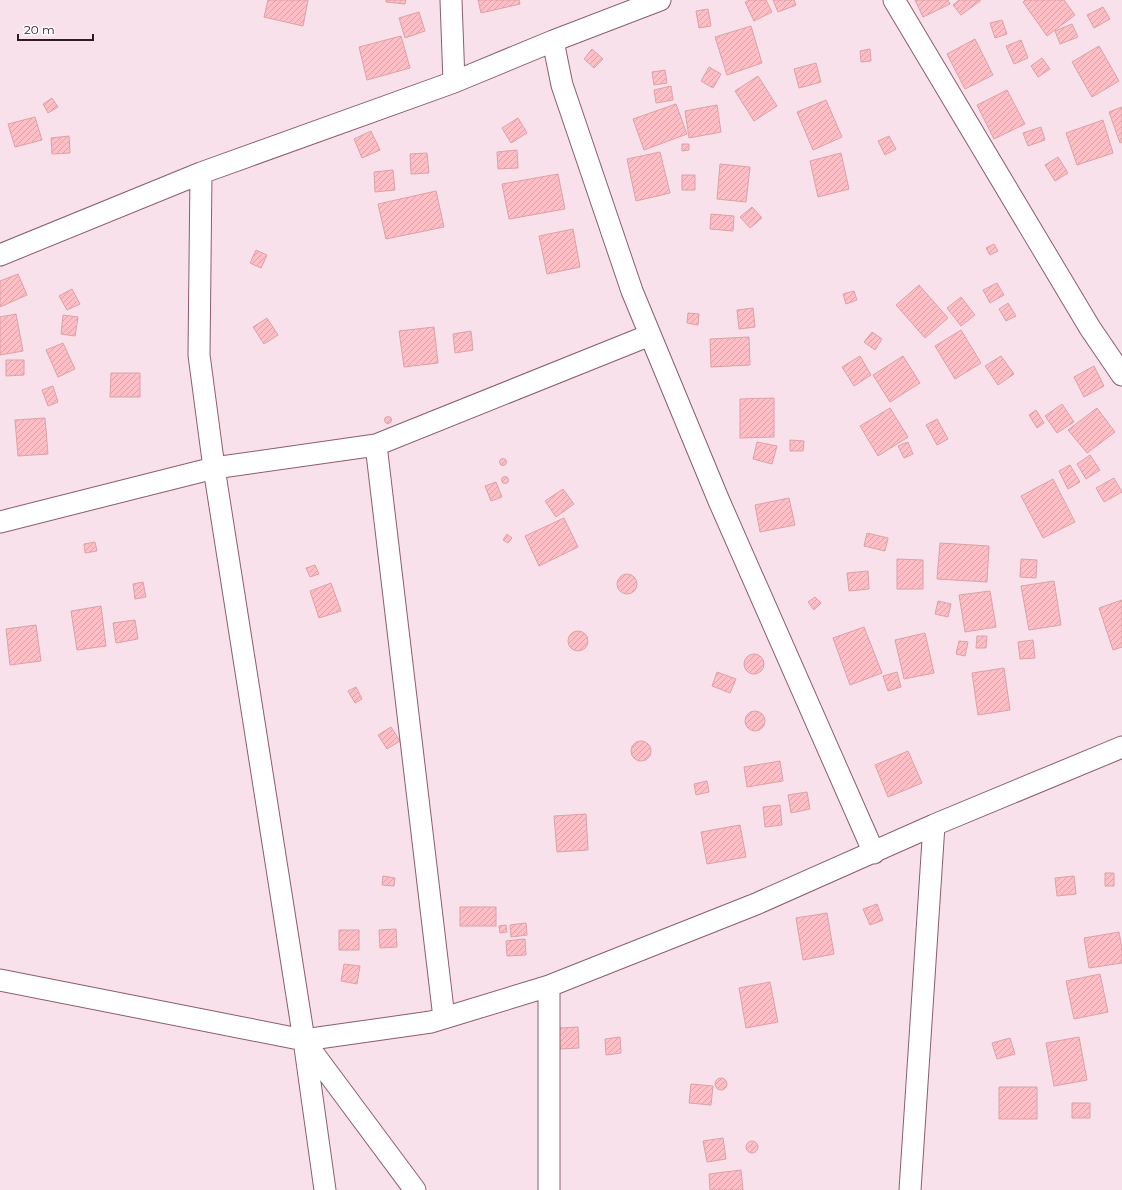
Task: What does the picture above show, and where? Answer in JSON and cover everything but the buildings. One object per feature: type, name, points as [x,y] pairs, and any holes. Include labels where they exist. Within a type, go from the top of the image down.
[{"type":"street","points":[[451,0],[454,82]]},
{"type":"street","points":[[0,255],[201,173],[454,82],[553,41],[660,0]]},
{"type":"street","points":[[894,0],[1090,328],[1122,374]]},
{"type":"street","points":[[553,41],[562,85],[632,291],[719,501],[874,853]]},
{"type":"street","points":[[201,173],[199,355],[214,468],[304,1040],[325,1190]]},
{"type":"street","points":[[0,522],[214,468],[376,445],[650,335]]},
{"type":"street","points":[[376,445],[444,1018]]},
{"type":"street","points":[[0,980],[304,1040],[431,1022],[549,986],[756,904],[874,853],[934,825],[1122,747]]},
{"type":"street","points":[[910,1190],[934,825]]},
{"type":"street","points":[[549,986],[549,1190]]},
{"type":"street","points":[[304,1040],[415,1190]]}]
